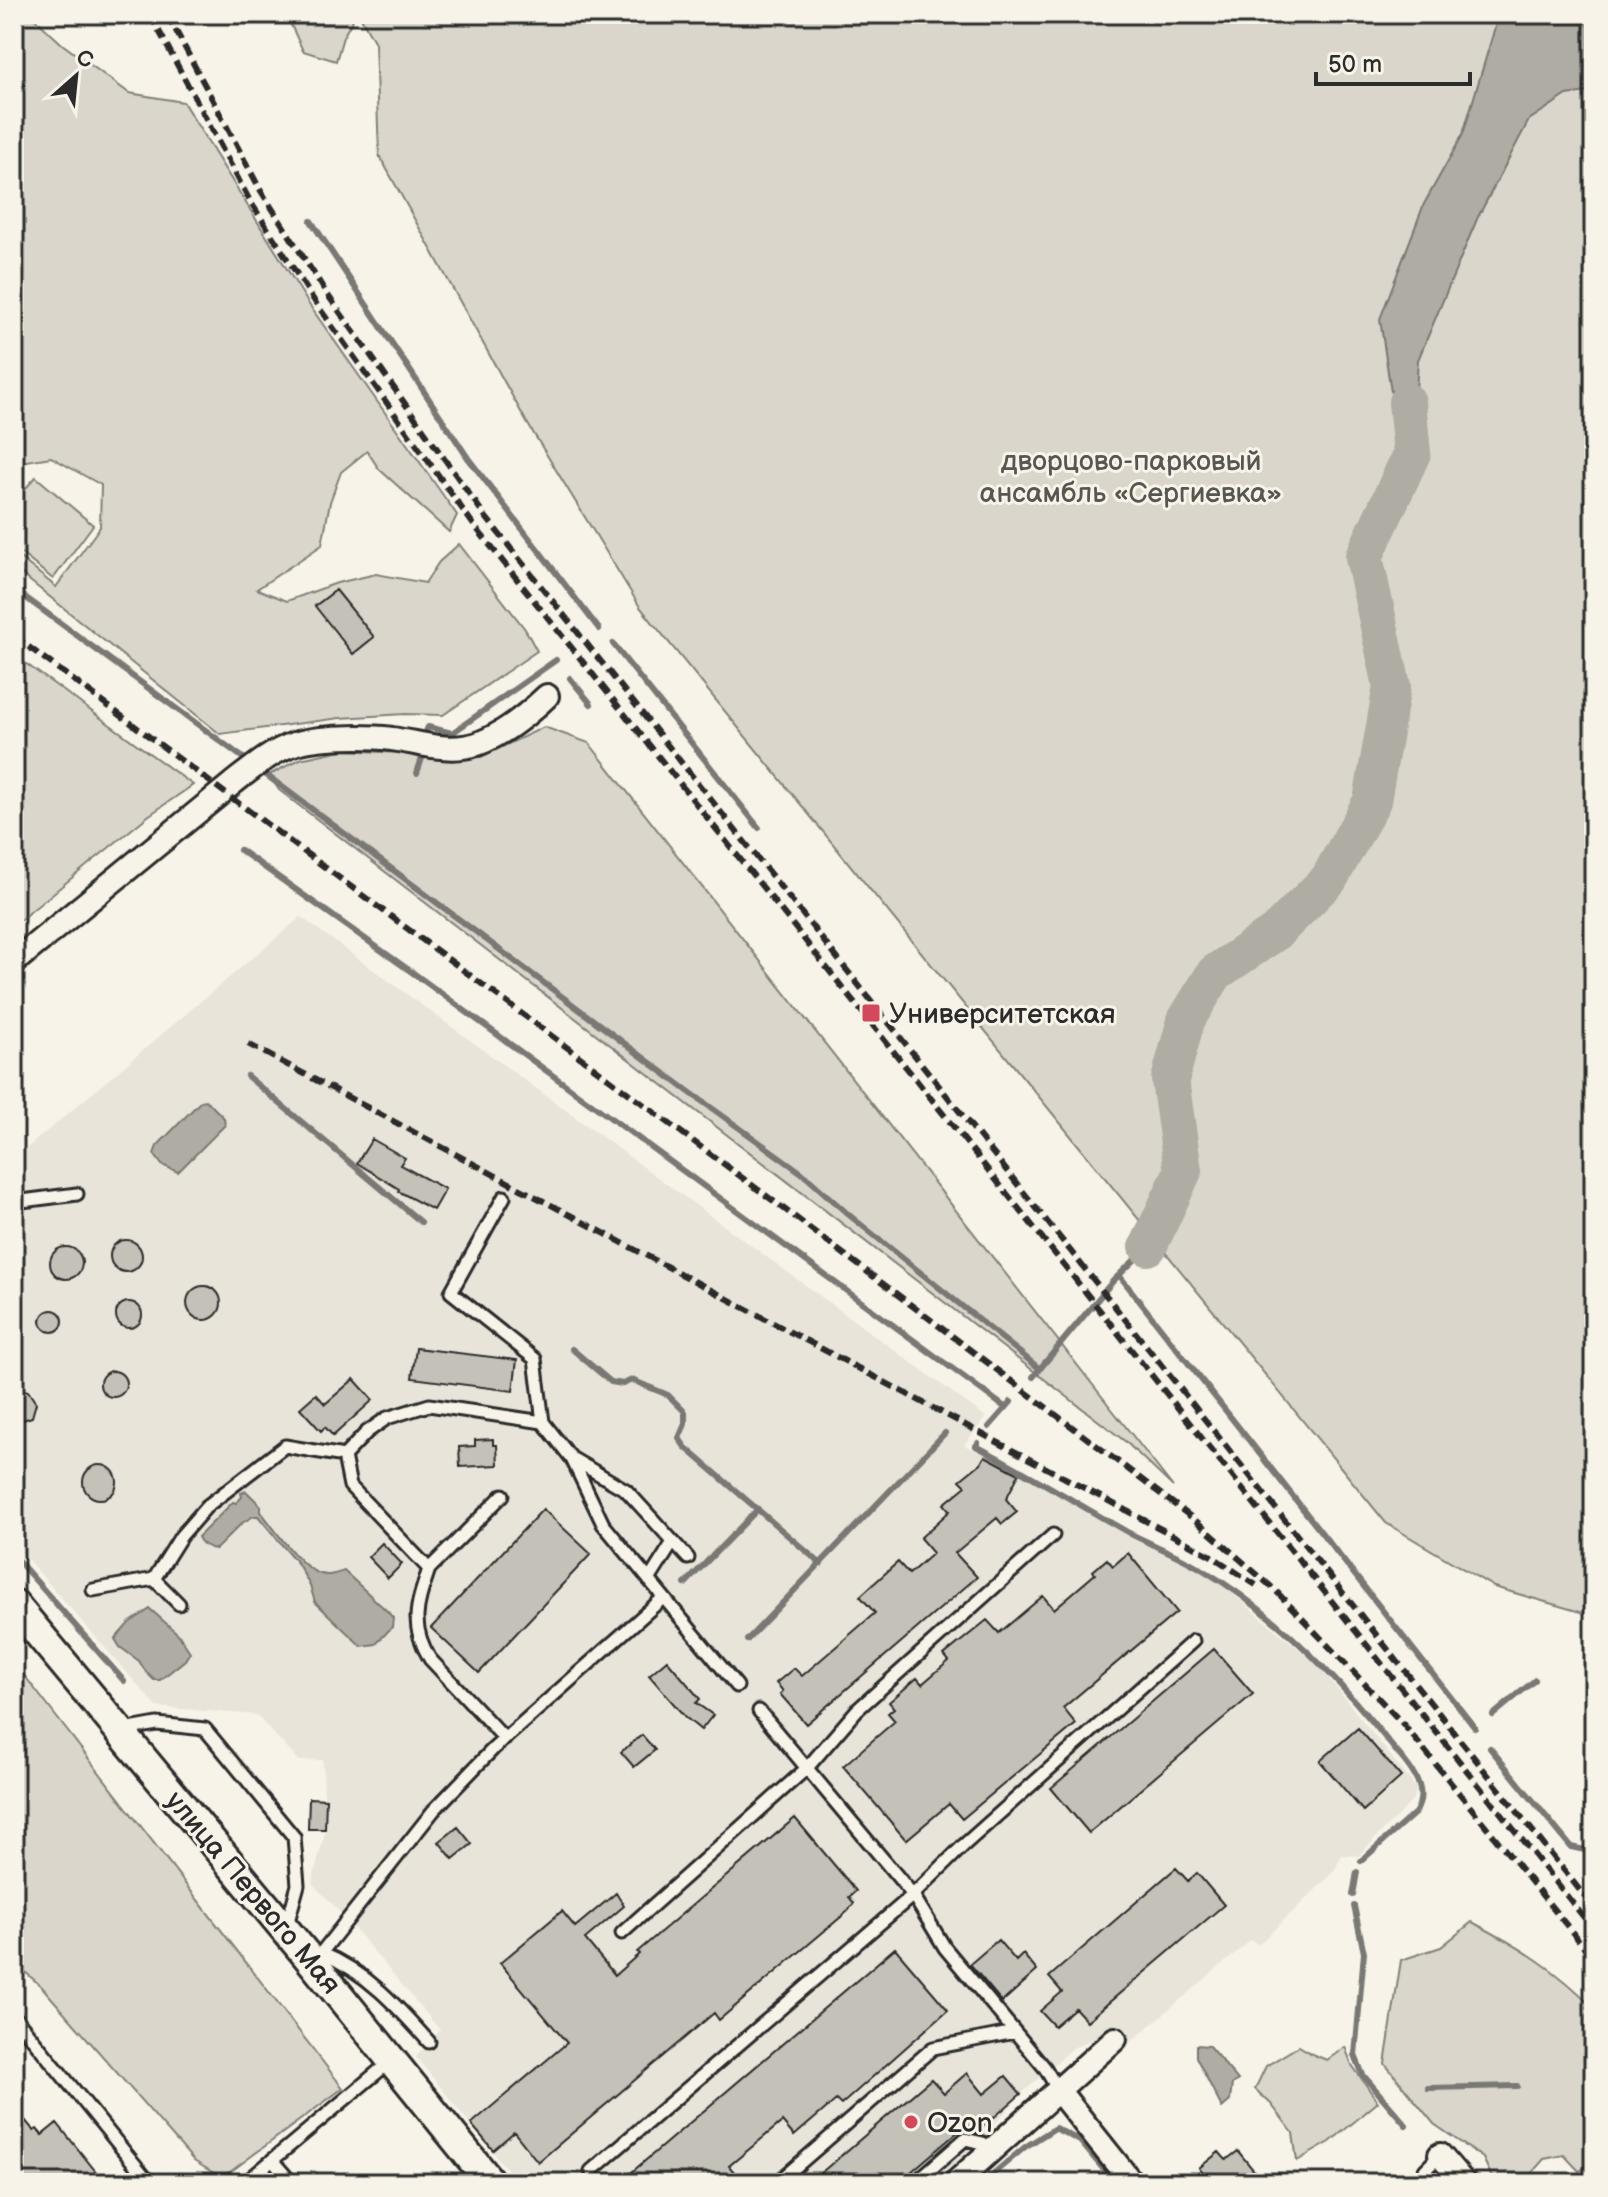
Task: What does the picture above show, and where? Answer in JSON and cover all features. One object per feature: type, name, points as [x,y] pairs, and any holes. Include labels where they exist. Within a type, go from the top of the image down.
[{"type":"street","points":[[14,962],[233,783],[262,761],[295,743],[344,738],[392,739],[428,747],[477,744],[523,719],[547,696]]},
{"type":"street","name":"улица Первого Мая","points":[[14,1604],[286,1930],[317,1958],[491,2183]]},
{"type":"street","points":[[955,2183],[1115,2039]]},
{"type":"street","points":[[1058,2090],[1132,2183]]},
{"type":"street","points":[[1440,2155],[1464,2183]]},
{"type":"lane","points":[[14,1202],[77,1194]]},
{"type":"lane","points":[[504,1197],[451,1292],[535,1359],[543,1422],[572,1459],[603,1524],[737,1686]]},
{"type":"lane","points":[[344,1456],[367,1432],[387,1418],[429,1405],[543,1422]]},
{"type":"lane","points":[[93,1590],[154,1579],[181,1536],[207,1506],[285,1446],[344,1456]]},
{"type":"lane","points":[[344,1456],[350,1486],[429,1569]]},
{"type":"lane","points":[[572,1459],[626,1490],[688,1558]]},
{"type":"lane","points":[[503,1495],[429,1569],[417,1605],[415,1626],[421,1645],[430,1659],[505,1739]]},
{"type":"lane","points":[[622,1933],[807,1768],[857,1710],[1053,1535]]},
{"type":"lane","points":[[649,1580],[673,1542]]},
{"type":"lane","points":[[154,1579],[179,1604]]},
{"type":"lane","points":[[429,2042],[379,1990],[346,1964],[317,1958],[434,1810],[505,1739],[663,1598]]},
{"type":"lane","points":[[591,2171],[913,1895],[965,1844],[1193,1641]]},
{"type":"lane","points":[[759,1711],[913,1895],[945,1948],[1047,2070],[1058,2090]]},
{"type":"lane","points":[[119,1731],[157,1724],[205,1729],[294,1837],[298,1885],[286,1930]]},
{"type":"lane","points":[[14,2016],[150,2183]]},
{"type":"lane","points":[[777,2183],[933,2048],[1015,2032]]},
{"type":"lane","points":[[245,2183],[393,2060]]},
{"type":"lane","points":[[917,2181],[965,2139],[983,2143],[992,2151]]},
{"type":"lane","points":[[1401,2183],[1407,2179],[1424,2181],[1429,2164],[1440,2155]]},
{"type":"lane","points":[[272,2160],[292,2183]]},
{"type":"shaded area","points":[[1499,14],[1594,14],[1594,91],[1567,95],[1529,120],[1477,219],[1418,360],[1412,453],[1391,392],[1380,319],[1424,204],[1463,134]]},
{"type":"shaded area","points":[[301,917],[986,1417],[964,1445],[1020,1470],[1123,1532],[1197,1568],[1226,1588],[1319,1666],[1417,1789],[1412,1801],[1358,1856],[1342,1855],[1333,1873],[1258,1945],[1251,1940],[1126,2046],[1113,2029],[1073,2048],[1021,2094],[973,2149],[933,2183],[518,2183],[416,2057],[440,2030],[312,1883],[325,1832],[323,1760],[299,1761],[256,1715],[157,1707],[14,1544],[14,1159]]},
{"type":"shaded area","points":[[206,1100],[224,1118],[225,1125],[178,1172],[162,1165],[154,1154],[157,1146],[201,1101]]},
{"type":"shaded area","points":[[246,1491],[261,1506],[261,1512],[303,1563],[321,1574],[344,1571],[388,1612],[393,1618],[392,1627],[376,1644],[361,1646],[315,1602],[298,1564],[258,1516],[242,1523],[216,1549],[201,1542],[198,1537]]},
{"type":"shaded area","points":[[150,1609],[178,1634],[190,1652],[185,1660],[160,1680],[154,1680],[115,1639],[129,1623]]},
{"type":"shaded area","points":[[1196,2045],[1209,2046],[1238,2080],[1232,2084],[1230,2101],[1222,2108],[1196,2057]]},
{"type":"green space","points":[[14,14],[30,14],[62,44],[129,93],[183,102],[310,306],[457,515],[449,532],[379,469],[367,451],[341,472],[330,502],[322,545],[257,589],[287,601],[337,583],[376,574],[425,583],[439,562],[459,544],[525,629],[537,651],[443,715],[340,718],[220,734],[14,568],[14,553],[56,587],[100,527],[101,485],[51,457],[14,463]]},
{"type":"green space","points":[[286,14],[356,14],[343,37],[336,61],[303,51]]},
{"type":"green space","name":"дворцово-парковый ансамбль «Сергиевка»","points":[[359,14],[1594,14],[1594,1616],[1494,1587],[1386,1523],[640,607],[526,421],[379,155],[375,43]]},
{"type":"green space","points":[[36,477],[93,525],[53,579],[14,548],[14,501]]},
{"type":"green space","points":[[14,655],[193,785],[148,816],[14,925]]},
{"type":"green space","points":[[544,727],[589,743],[1173,1487],[1126,1442],[279,790],[269,775],[300,759],[342,750],[481,757]]},
{"type":"green space","points":[[14,1662],[343,2088],[222,2178],[194,2161],[42,1987],[14,1962]]},
{"type":"green space","points":[[1472,1922],[1537,1960],[1594,2008],[1593,2165],[1579,2171],[1564,2155],[1544,2159],[1523,2183],[1494,2182],[1483,2158],[1434,2124],[1385,2064],[1401,1960],[1441,1947]]},
{"type":"green space","points":[[1299,2046],[1327,2060],[1345,2047],[1352,2065],[1378,2102],[1330,2142],[1297,2161],[1293,2133],[1255,2089],[1266,2066]]},
{"type":"building","points":[[336,590],[374,637],[353,654],[315,606]]},
{"type":"building","points":[[372,1139],[405,1158],[400,1165],[445,1189],[433,1210],[357,1163]]},
{"type":"building","points":[[126,1240],[137,1245],[142,1256],[137,1267],[126,1272],[115,1267],[110,1256],[115,1245]]},
{"type":"building","points":[[66,1247],[77,1252],[82,1263],[77,1274],[66,1279],[55,1274],[50,1263],[55,1252]]},
{"type":"building","points":[[204,1286],[216,1291],[221,1303],[216,1315],[204,1320],[192,1315],[187,1303],[192,1291]]},
{"type":"building","points":[[129,1302],[138,1306],[142,1315],[138,1324],[129,1328],[120,1324],[116,1315],[120,1306]]},
{"type":"building","points":[[52,1310],[60,1313],[63,1321],[60,1329],[52,1332],[44,1329],[41,1321],[44,1313]]},
{"type":"building","points":[[416,1348],[517,1360],[513,1391],[412,1378]]},
{"type":"building","points":[[113,1371],[122,1375],[126,1384],[122,1393],[113,1397],[104,1393],[100,1384],[104,1375]]},
{"type":"building","points":[[354,1379],[373,1400],[333,1436],[325,1427],[321,1431],[300,1408],[316,1394],[325,1404]]},
{"type":"building","points":[[14,1387],[28,1391],[36,1403],[32,1417],[14,1423]]},
{"type":"building","points":[[493,1439],[493,1445],[497,1445],[498,1465],[460,1467],[459,1447],[475,1446],[475,1440]]},
{"type":"building","points":[[985,1456],[1019,1474],[1006,1499],[1017,1512],[1002,1524],[997,1518],[955,1553],[977,1577],[806,1724],[780,1694],[783,1691],[776,1683],[794,1668],[802,1676],[875,1613],[860,1596],[898,1562],[909,1574],[933,1553],[920,1538],[950,1511],[944,1504],[966,1486],[960,1480]]},
{"type":"building","points":[[100,1465],[112,1470],[117,1482],[112,1494],[100,1499],[88,1494],[83,1482],[88,1470]]},
{"type":"building","points":[[543,1509],[591,1554],[479,1673],[431,1628]]},
{"type":"building","points":[[382,1543],[402,1564],[388,1578],[368,1557]]},
{"type":"building","points":[[1128,1553],[1177,1612],[1063,1708],[1076,1724],[962,1819],[949,1804],[906,1840],[843,1766],[895,1721],[888,1713],[894,1708],[889,1702],[917,1678],[922,1684],[949,1661],[944,1655],[987,1620],[999,1633],[1043,1596],[1054,1609],[1095,1574],[1093,1571],[1107,1559],[1113,1566]]},
{"type":"building","points":[[1214,1649],[1253,1694],[1089,1833],[1051,1788]]},
{"type":"building","points":[[667,1660],[700,1699],[696,1703],[713,1715],[701,1730],[685,1717],[649,1675]]},
{"type":"building","points":[[1358,1728],[1401,1777],[1363,1811],[1320,1761]]},
{"type":"building","points":[[642,1735],[655,1750],[634,1767],[621,1752]]},
{"type":"building","points":[[309,1798],[326,1799],[325,1829],[308,1829]]},
{"type":"building","points":[[795,1818],[856,1891],[849,1897],[854,1903],[848,1911],[719,2020],[714,2013],[538,2162],[514,2132],[493,2150],[471,2124],[567,2043],[500,1963],[562,1911],[575,1927],[616,1893],[624,1906],[585,1939],[615,1975],[639,1954],[637,1952]]},
{"type":"building","points":[[458,1827],[472,1844],[453,1859],[439,1842]]},
{"type":"building","points":[[1176,1868],[1188,1881],[1197,1873],[1224,1905],[1087,2021],[1075,2008],[1054,2026],[1040,2011],[1062,1992],[1049,1977]]},
{"type":"building","points":[[998,1940],[1016,1961],[1023,1954],[1037,1971],[1002,2002],[970,1964]]},
{"type":"building","points":[[895,1948],[948,2010],[841,2105],[836,2100],[794,2136],[782,2122],[729,2166],[743,2183],[619,2183]]},
{"type":"building","points":[[967,2073],[984,2094],[1006,2076],[1021,2094],[976,2133],[967,2124],[898,2183],[809,2183],[931,2079],[944,2093]]},
{"type":"building","points":[[14,2107],[34,2131],[37,2129],[42,2135],[57,2123],[105,2183],[14,2183]]},
{"type":"building","points":[[1238,2151],[1255,2172],[1242,2183],[1211,2183],[1199,2168],[1219,2152],[1226,2160]]},
{"type":"waterway","points":[[311,221],[468,458],[599,629]]},
{"type":"waterway","points":[[1148,1247],[1183,1171],[1170,1080],[1186,1020],[1215,973],[1276,932],[1329,879],[1372,801],[1392,686],[1364,557],[1412,453],[1407,402]]},
{"type":"waterway","points":[[14,589],[246,760]]},
{"type":"waterway","points":[[613,644],[759,828]]},
{"type":"waterway","points":[[424,736],[428,727],[452,733],[556,660]]},
{"type":"waterway","points":[[570,678],[591,704]]},
{"type":"waterway","points":[[417,773],[422,758]]},
{"type":"waterway","points":[[261,771],[802,1173],[849,1215],[1040,1369]]},
{"type":"waterway","points":[[240,850],[416,975],[1006,1408]]},
{"type":"waterway","points":[[247,1076],[421,1222]]},
{"type":"waterway","points":[[1033,1377],[1113,1281],[1148,1247]]},
{"type":"waterway","points":[[1119,1275],[1475,1728]]},
{"type":"waterway","points":[[572,1349],[611,1382],[623,1384],[632,1380],[668,1395],[685,1412],[685,1424],[679,1438],[685,1447],[821,1564]]},
{"type":"waterway","points":[[989,1427],[1011,1402]]},
{"type":"waterway","points":[[747,1640],[945,1433]]},
{"type":"waterway","points":[[978,1443],[976,1446],[1227,1585],[1278,1624],[1346,1691],[1408,1765],[1420,1793],[1420,1803],[1415,1813],[1361,1861]]},
{"type":"waterway","points":[[685,1584],[758,1509]]},
{"type":"waterway","points":[[14,1556],[124,1681]]},
{"type":"waterway","points":[[1493,1715],[1535,1680]]},
{"type":"waterway","points":[[1490,1748],[1571,1847],[1594,1852]]},
{"type":"waterway","points":[[1353,1895],[1357,1872]]},
{"type":"waterway","points":[[1354,1906],[1364,1953],[1355,2055],[1363,2075],[1406,2125]]},
{"type":"waterway","points":[[1428,2088],[1517,2086]]},
{"type":"waterway","points":[[982,2183],[1025,2147],[1055,2128],[1080,2141],[1115,2183]]},
{"type":"railway","points":[[150,14],[250,201],[315,302],[473,524],[1594,1930]]},
{"type":"railway","points":[[167,14],[261,191],[327,294],[485,516],[1594,1908]]},
{"type":"railway","points":[[14,636],[791,1214],[1195,1520],[1275,1590],[1403,1724],[1594,1959]]},
{"type":"railway","points":[[248,1044],[1210,1555],[1256,1585]]},
{"type":"place","name":"Университетская","points":[[871,1013]]},
{"type":"place","name":"Ozon","points":[[911,2122]]}]
